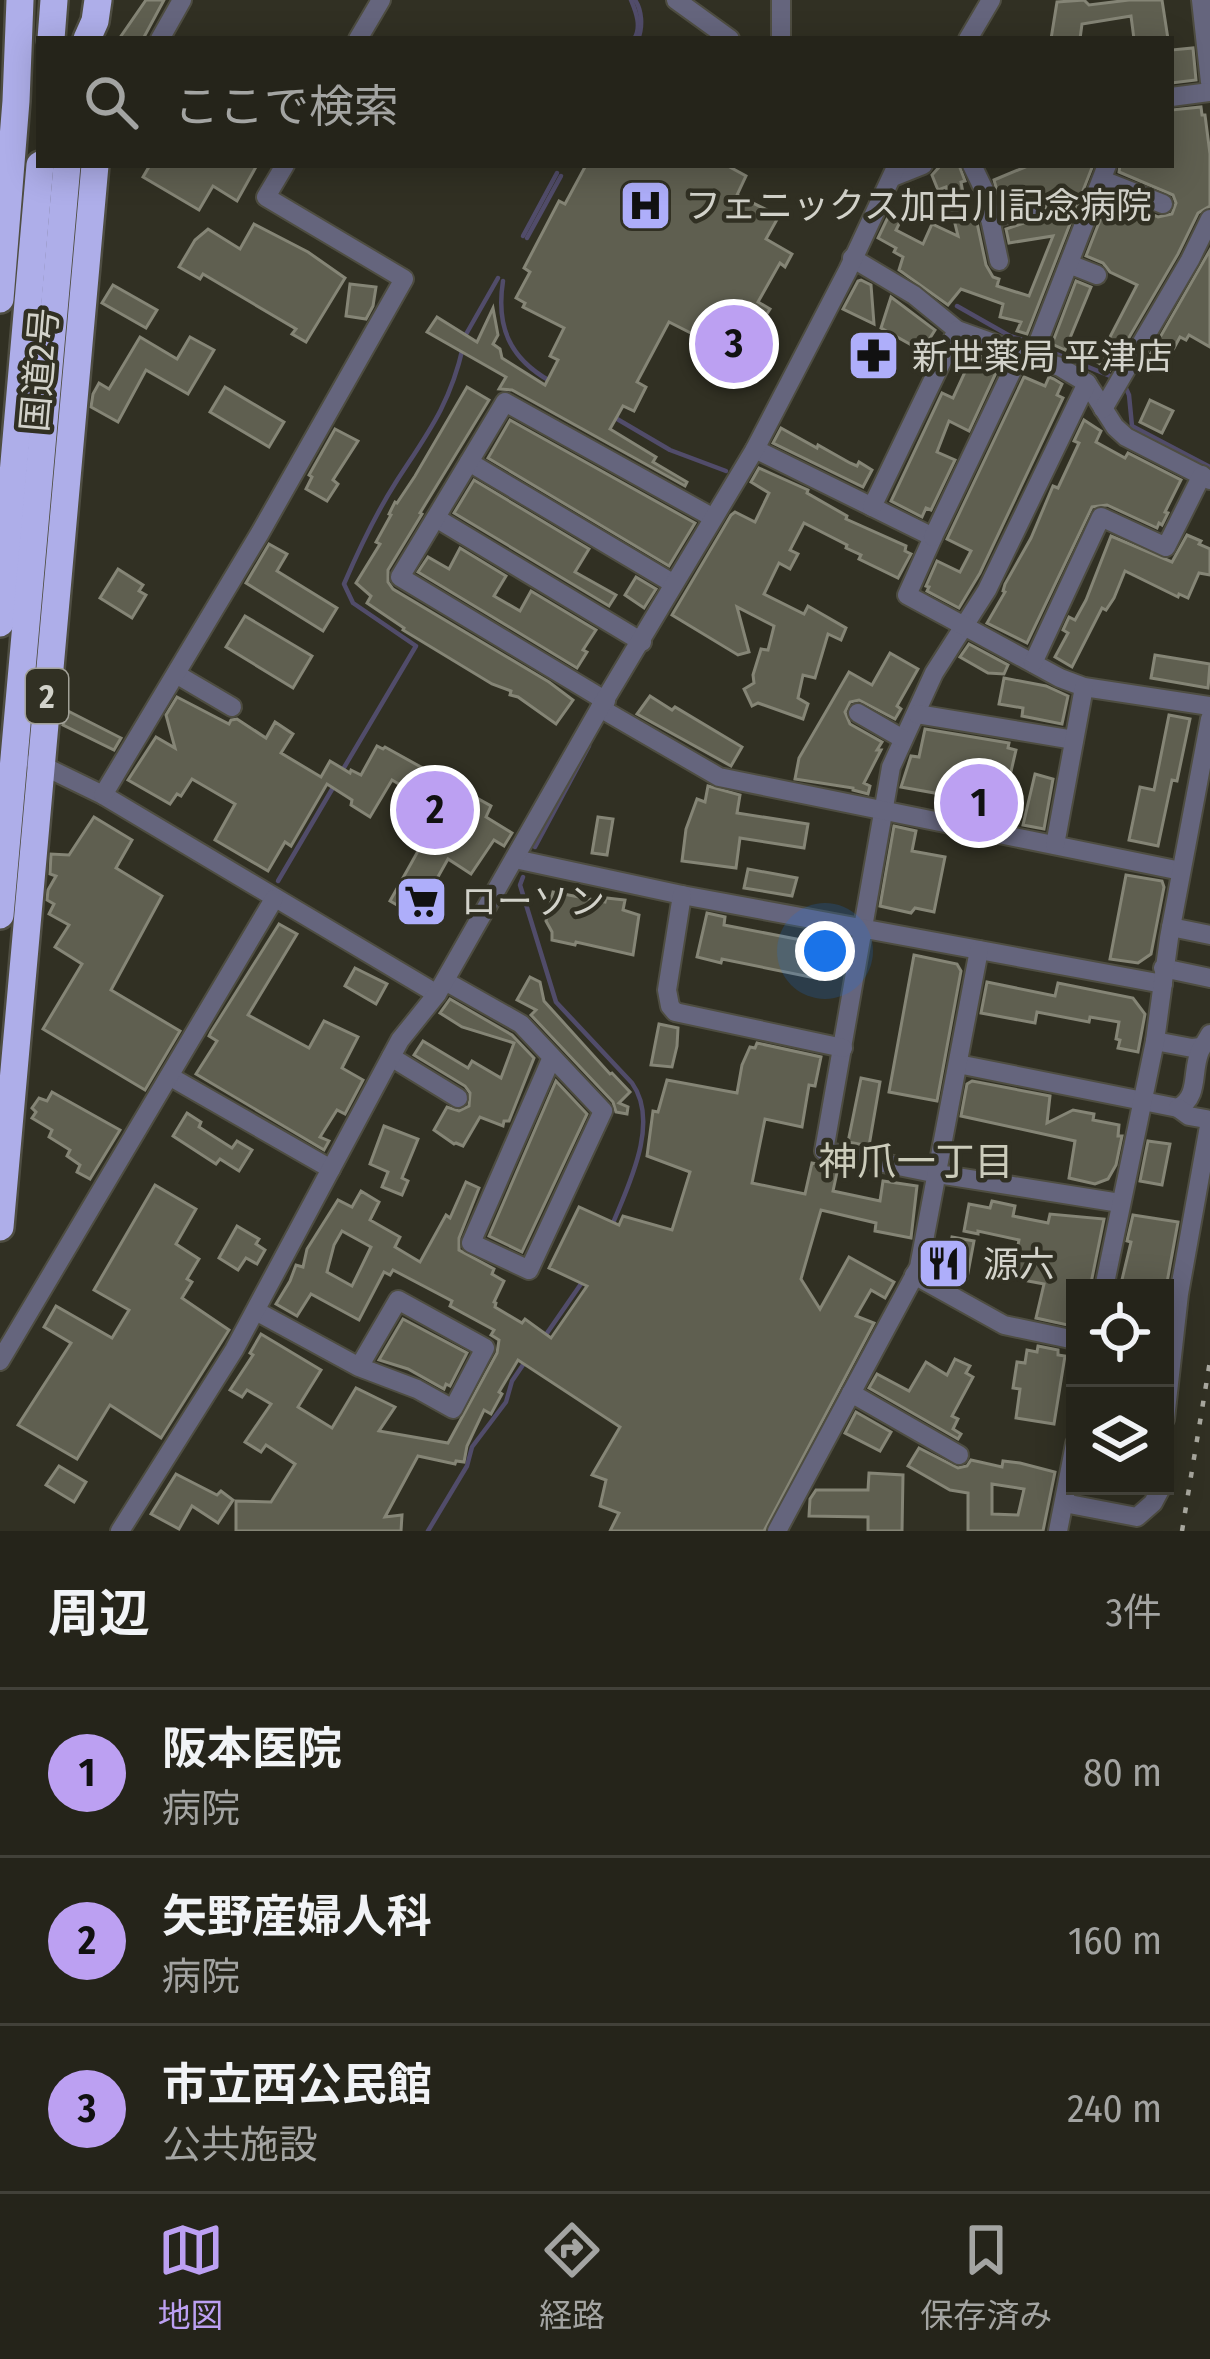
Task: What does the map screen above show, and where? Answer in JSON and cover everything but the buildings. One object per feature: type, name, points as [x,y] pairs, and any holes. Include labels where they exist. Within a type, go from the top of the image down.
[{"type":"highway","name":"国道2号","points":[[0,299],[20,0]]},
{"type":"highway","points":[[50,0],[50,36]]},
{"type":"highway","points":[[82,0],[83,36]]},
{"type":"highway","points":[[85,36],[98,0]]},
{"type":"highway","points":[[110,36],[114,0]]},
{"type":"highway","name":"2","points":[[0,623],[40,168]]},
{"type":"highway","name":"2","points":[[0,915],[68,168]]},
{"type":"highway","name":"国道2号","points":[[0,1227],[36,762],[95,168]]},
{"type":"street","points":[[162,36],[182,0]]},
{"type":"street","points":[[360,36],[381,0]]},
{"type":"street","points":[[676,0],[726,36]]},
{"type":"street","points":[[781,36],[782,0]]},
{"type":"street","points":[[970,36],[991,0]]},
{"type":"street","points":[[1201,0],[1210,82]]},
{"type":"street","points":[[1174,97],[1210,92]]},
{"type":"street","points":[[103,795],[404,279],[266,197],[283,168]]},
{"type":"street","points":[[973,168],[984,190],[999,261]]},
{"type":"street","points":[[120,1531],[256,1311],[400,1040],[441,987],[754,449],[895,171]]},
{"type":"street","points":[[1163,204],[1104,172],[1031,351],[907,595],[1084,687],[1210,706]]},
{"type":"street","points":[[990,219],[1033,207]]},
{"type":"street","points":[[1103,409],[1210,219]]},
{"type":"street","points":[[852,258],[914,295],[957,330],[1031,351],[1087,383],[1114,427],[1126,437],[1206,478],[1166,548],[1101,517],[1033,663]]},
{"type":"street","points":[[1069,263],[1096,274]]},
{"type":"street","points":[[872,507],[957,330]]},
{"type":"street","points":[[1087,383],[987,590],[934,673],[891,767],[824,1151],[1120,1203]]},
{"type":"street","points":[[712,517],[505,402],[400,577],[719,777],[1181,871]]},
{"type":"street","points":[[754,449],[933,537]]},
{"type":"street","points":[[469,462],[674,584]]},
{"type":"street","points":[[436,518],[641,642]]},
{"type":"street","points":[[176,674],[232,707]]},
{"type":"street","points":[[1055,845],[1084,687]]},
{"type":"street","points":[[858,713],[903,739]]},
{"type":"street","points":[[917,714],[1074,740]]},
{"type":"street","points":[[1106,1279],[1155,1041],[1210,719]]},
{"type":"street","points":[[36,762],[103,795],[274,898],[521,1024],[552,1057],[603,1112],[529,1270],[470,1243],[552,1057]]},
{"type":"street","points":[[514,859],[979,950],[1163,976],[1210,977]]},
{"type":"street","points":[[682,895],[667,990],[670,1006],[685,1016],[843,1048]]},
{"type":"street","points":[[0,1361],[274,898]]},
{"type":"street","points":[[1172,927],[1210,935]]},
{"type":"street","points":[[777,1531],[919,1267],[979,950]]},
{"type":"street","points":[[958,1064],[1178,1108],[1191,1097],[1205,1040]]},
{"type":"street","points":[[1155,1041],[1192,1048],[1205,1040]]},
{"type":"street","points":[[391,1058],[458,1098]]},
{"type":"street","points":[[176,1080],[331,1169]]},
{"type":"street","points":[[1169,1387],[1179,1294],[1210,1126],[1206,1119],[1178,1108]]},
{"type":"street","points":[[914,1275],[1004,1325],[1066,1338]]},
{"type":"street","points":[[256,1311],[359,1367],[453,1408],[485,1348],[398,1300],[359,1367]]},
{"type":"street","points":[[850,1393],[959,1455]]},
{"type":"street","points":[[1058,1531],[1066,1492]]},
{"type":"street","points":[[1064,1503],[1137,1517],[1157,1495]]},
{"type":"waterway","points":[[631,0],[638,25],[635,36]]},
{"type":"waterway","points":[[635,0],[641,19],[639,36]]},
{"type":"waterway","points":[[523,236],[557,173]]},
{"type":"waterway","points":[[527,238],[561,176]]},
{"type":"waterway","points":[[465,336],[498,278]]},
{"type":"waterway","points":[[503,281],[502,312],[508,339],[524,362],[550,381]]},
{"type":"waterway","points":[[957,306],[1032,343]]},
{"type":"waterway","points":[[342,771],[416,646],[353,603],[344,584],[381,507],[444,403],[463,347]]},
{"type":"waterway","points":[[1042,348],[1115,378]]},
{"type":"waterway","points":[[1124,384],[1132,426],[1210,467]]},
{"type":"waterway","points":[[612,416],[670,450],[726,471]]},
{"type":"waterway","points":[[535,847],[589,746]]},
{"type":"waterway","points":[[278,881],[334,786]]},
{"type":"waterway","points":[[523,877],[520,885],[556,1002],[632,1083],[640,1099],[643,1134],[639,1153],[613,1223]]},
{"type":"waterway","points":[[545,1336],[583,1281]]},
{"type":"waterway","points":[[428,1531],[467,1466],[472,1447],[506,1402],[512,1381],[527,1359]]},
{"type":"railway","points":[[1182,1531],[1210,1361]]},
{"type":"place","name":"フェニックス加古川記念病院","points":[[646,205]]},
{"type":"place","name":"市立西公民館","points":[[734,344]]},
{"type":"place","name":"新世薬局 平津店","points":[[873,356]]},
{"type":"place","name":"阪本医院","points":[[979,803]]},
{"type":"place","name":"矢野産婦人科","points":[[435,810]]},
{"type":"place","name":"ローソン","points":[[422,901]]},
{"type":"place","name":"源六","points":[[944,1264]]},
{"type":"district","name":"神爪一丁目","points":[[916,1161]]}]
